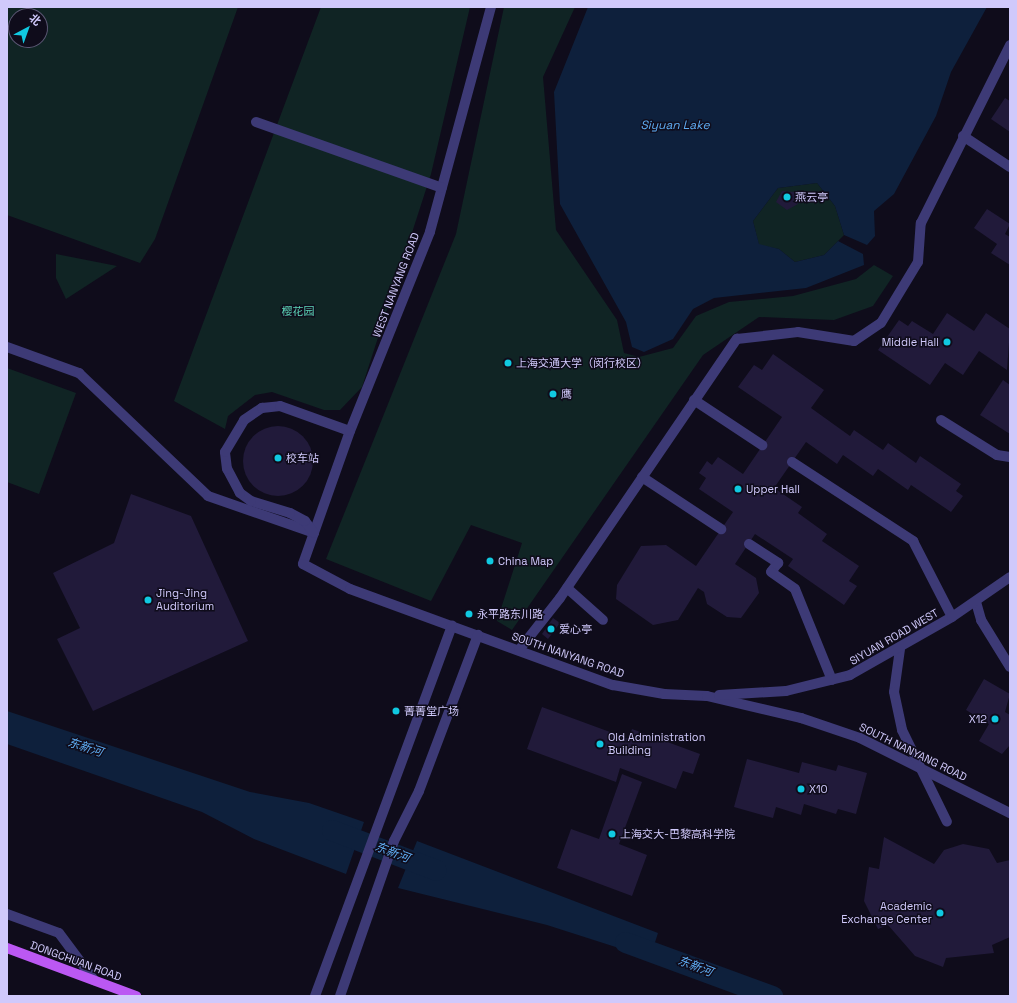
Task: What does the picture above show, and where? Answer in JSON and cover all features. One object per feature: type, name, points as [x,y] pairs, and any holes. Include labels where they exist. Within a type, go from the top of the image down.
[{"type":"main road","name":"DONGCHUAN ROAD","points":[[7,948],[136,996]]},
{"type":"lane","name":"WEST NANYANG ROAD","points":[[302,564],[350,430],[430,232],[491,7]]},
{"type":"lane","points":[[519,650],[567,588],[737,339],[798,332],[854,341],[880,323],[918,262],[920,223],[1010,45]]},
{"type":"lane","points":[[256,122],[442,188]]},
{"type":"lane","points":[[963,136],[1010,167]]},
{"type":"lane","points":[[7,347],[79,373],[208,496],[314,533]]},
{"type":"lane","points":[[694,400],[762,445]]},
{"type":"lane","points":[[314,533],[305,521],[290,513],[251,501],[240,493],[227,469],[225,452],[244,420],[262,408],[280,406],[350,430]]},
{"type":"lane","points":[[941,420],[997,455],[1010,457]]},
{"type":"lane","points":[[792,462],[913,541],[952,617]]},
{"type":"lane","points":[[642,477],[721,528]]},
{"type":"lane","points":[[749,544],[778,563],[771,572],[795,589],[832,680]]},
{"type":"lane","name":"SOUTH NANYANG ROAD","points":[[302,564],[350,589],[613,685],[664,694],[707,696],[808,720],[860,738],[1010,813]]},
{"type":"lane","name":"SIYUAN ROAD WEST","points":[[707,696],[786,691],[850,675],[900,648],[952,617],[976,602],[1010,577]]},
{"type":"lane","points":[[567,588],[603,620]]},
{"type":"lane","points":[[976,602],[981,620],[1010,667]]},
{"type":"lane","points":[[314,996],[378,832],[452,625]]},
{"type":"lane","points":[[340,996],[394,841],[419,791],[478,635]]},
{"type":"lane","points":[[900,648],[894,692],[902,730],[947,822]]},
{"type":"lane","points":[[7,914],[59,933],[94,980]]},
{"type":"green space","points":[[8,7],[238,7],[155,239],[140,263],[7,215]]},
{"type":"green space","name":"樱花园","points":[[321,7],[470,7],[431,174],[362,387],[340,410],[324,410],[272,392],[255,395],[228,416],[225,429],[174,401]]},
{"type":"green space","points":[[504,7],[575,7],[543,77],[556,230],[617,320],[624,353],[639,357],[673,348],[696,316],[729,302],[793,296],[856,279],[874,265],[893,276],[873,306],[834,320],[759,317],[703,355],[512,630],[497,621],[522,543],[471,525],[431,601],[326,559],[456,234]]},
{"type":"green space","points":[[817,183],[835,206],[844,235],[824,255],[795,262],[779,249],[759,245],[753,221],[778,188]]},
{"type":"green space","points":[[56,254],[117,266],[66,299],[56,278]]},
{"type":"green space","points":[[7,368],[76,393],[39,494],[7,482]]},
{"type":"water","name":"Siyuan Lake","points":[[588,7],[987,7],[951,72],[936,116],[894,194],[874,211],[875,236],[867,245],[844,235],[835,206],[817,183],[778,188],[753,221],[759,244],[779,249],[795,262],[824,255],[838,241],[863,254],[864,265],[806,288],[714,298],[693,309],[673,339],[644,352],[632,347],[626,322],[560,204],[554,92]]},
{"type":"water","points":[[7,711],[250,792],[309,803],[364,822],[346,874],[254,839],[202,812],[7,744]]},
{"type":"water","points":[[417,841],[658,933],[650,958],[547,925],[398,888]]},
{"type":"building","points":[[1005,98],[1010,101],[1010,132],[991,119]]},
{"type":"building","name":"燕云亭","points":[[782,191],[794,192],[798,204],[787,210],[776,202]]},
{"type":"building","points":[[987,209],[1010,224],[1005,234],[1010,237],[1010,265],[991,253],[997,244],[974,228]]},
{"type":"building","name":"Middle Hall","points":[[947,313],[974,331],[986,313],[1010,329],[1007,370],[979,351],[963,375],[945,363],[930,385],[878,350],[899,320],[908,326],[912,321],[933,334]]},
{"type":"building","name":"Upper Hall","points":[[773,354],[824,390],[811,408],[850,436],[854,430],[883,450],[888,443],[916,463],[920,456],[961,484],[956,491],[963,496],[951,512],[911,485],[908,490],[878,469],[873,476],[843,455],[837,464],[806,442],[774,488],[802,507],[798,513],[827,534],[822,541],[859,566],[849,581],[857,586],[844,605],[788,566],[793,559],[755,534],[735,564],[756,578],[759,593],[741,618],[727,617],[707,604],[704,592],[698,588],[678,620],[653,625],[616,599],[617,585],[641,546],[666,545],[696,566],[733,512],[699,489],[706,478],[699,473],[707,461],[712,465],[718,457],[743,474],[782,417],[738,387],[754,365],[762,370]]},
{"type":"building","points":[[1003,380],[1010,385],[1010,434],[980,415]]},
{"type":"building","name":"校车站","points":[[278,426],[291,429],[303,436],[310,448],[313,461],[310,474],[303,486],[291,493],[278,496],[265,493],[253,486],[246,474],[243,461],[246,448],[253,436],[265,429]]},
{"type":"building","name":"Jing-Jing Auditorium","points":[[131,494],[191,516],[248,641],[93,711],[57,639],[80,628],[53,573],[114,543]]},
{"type":"building","name":"爱心亭","points":[[553,618],[560,623],[548,639],[542,634]]},
{"type":"building","name":"X12","points":[[984,679],[1010,694],[1005,712],[1010,715],[1010,745],[1002,754],[979,741],[989,724],[966,710]]},
{"type":"building","name":"Old Administration Building","points":[[542,707],[629,739],[632,729],[700,754],[693,774],[683,771],[676,789],[620,768],[616,782],[527,749]]},
{"type":"building","name":"X10","points":[[747,759],[799,773],[802,762],[836,771],[838,765],[867,773],[856,814],[838,809],[836,814],[804,804],[801,815],[776,807],[773,818],[734,807]]},
{"type":"building","name":"上海交大-巴黎高科学院","points":[[622,774],[642,782],[619,844],[647,855],[632,896],[557,868],[571,829],[599,839]]},
{"type":"building","name":"Academic Exchange Center","points":[[884,837],[934,864],[944,850],[963,844],[989,849],[997,863],[1010,860],[1010,937],[992,945],[994,953],[946,958],[943,967],[915,956],[888,925],[878,929],[864,901],[869,867],[879,869]]},
{"type":"waterway","name":"东新河","points":[[332,830],[436,870]]},
{"type":"waterway","name":"东新河","points":[[625,942],[772,996]]},
{"type":"place","name":"燕云亭","points":[[787,197]]},
{"type":"place","name":"Middle Hall","points":[[947,342]]},
{"type":"place","name":"上海交通大学（闵行校区）","points":[[508,363]]},
{"type":"place","name":"鹰","points":[[553,394]]},
{"type":"place","name":"校车站","points":[[278,458]]},
{"type":"place","name":"Upper Hall","points":[[738,489]]},
{"type":"place","name":"China Map","points":[[490,561]]},
{"type":"place","name":"Jing-Jing Auditorium","points":[[148,600]]},
{"type":"place","name":"永平路东川路","points":[[469,614]]},
{"type":"place","name":"爱心亭","points":[[551,629]]},
{"type":"place","name":"菁菁堂广场","points":[[396,711]]},
{"type":"place","name":"X12","points":[[995,719]]},
{"type":"place","name":"Old Administration Building","points":[[600,744]]},
{"type":"place","name":"X10","points":[[801,789]]},
{"type":"place","name":"上海交大-巴黎高科学院","points":[[612,834]]},
{"type":"place","name":"Academic Exchange Center","points":[[940,913]]}]
